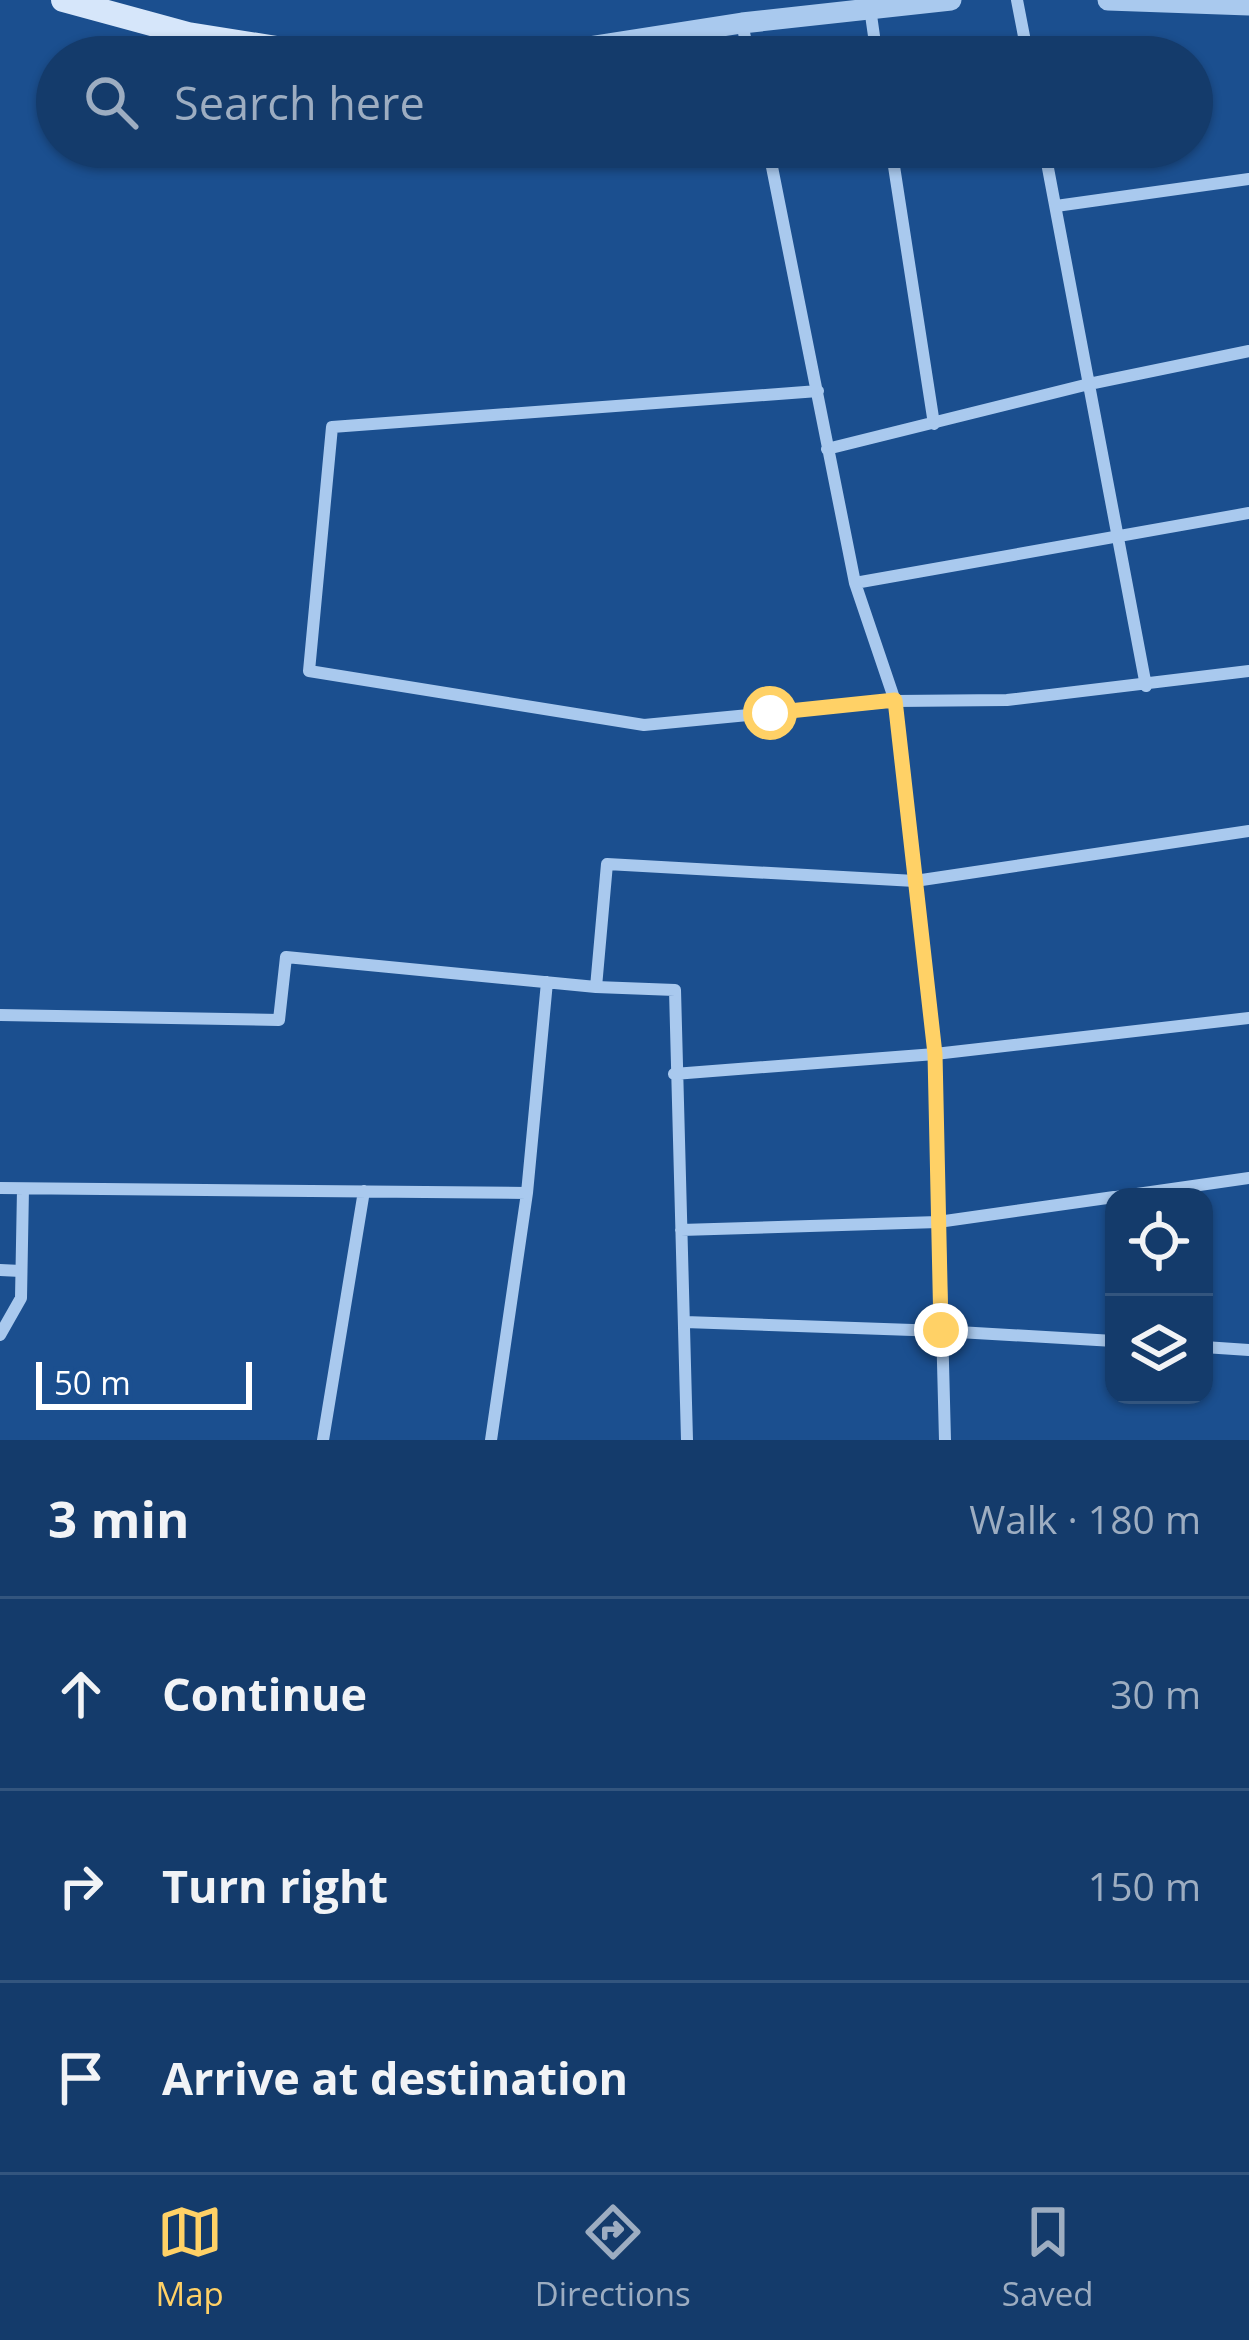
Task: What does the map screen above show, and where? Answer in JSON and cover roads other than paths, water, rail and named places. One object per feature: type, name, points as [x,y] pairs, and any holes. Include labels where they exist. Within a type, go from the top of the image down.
[{"type":"main road","points":[[63,0],[201,36]]},
{"type":"street","points":[[659,36],[951,0]]},
{"type":"street","points":[[1017,0],[1024,36]]},
{"type":"street","points":[[1108,0],[1249,5]]},
{"type":"street","points":[[870,7],[875,36]]},
{"type":"street","points":[[742,23],[745,36]]},
{"type":"street","points":[[772,168],[855,583],[895,700],[935,1054],[945,1440]]},
{"type":"street","points":[[894,168],[934,424]]},
{"type":"street","points":[[1049,168],[1146,686]]},
{"type":"street","points":[[1056,206],[1249,179]]},
{"type":"street","points":[[827,449],[1089,384],[1249,351]]},
{"type":"street","points":[[818,391],[332,427],[309,671],[644,725],[895,700],[1007,700],[1249,671]]},
{"type":"street","points":[[855,583],[1249,513]]},
{"type":"street","points":[[596,987],[607,864],[915,881],[1249,830]]},
{"type":"street","points":[[0,1015],[279,1020],[286,957],[596,987],[675,990],[687,1440]]},
{"type":"street","points":[[491,1440],[527,1193],[547,982]]},
{"type":"street","points":[[674,1073],[935,1054],[1249,1018]]},
{"type":"street","points":[[1178,1188],[1249,1178]]},
{"type":"street","points":[[0,1188],[527,1193]]},
{"type":"street","points":[[0,1335],[21,1298],[23,1189]]},
{"type":"street","points":[[323,1440],[364,1191]]},
{"type":"street","points":[[681,1230],[938,1222],[1105,1198]]},
{"type":"street","points":[[0,1270],[21,1271]]},
{"type":"street","points":[[685,1322],[941,1330],[1105,1341]]},
{"type":"street","points":[[1213,1348],[1249,1350]]}]
